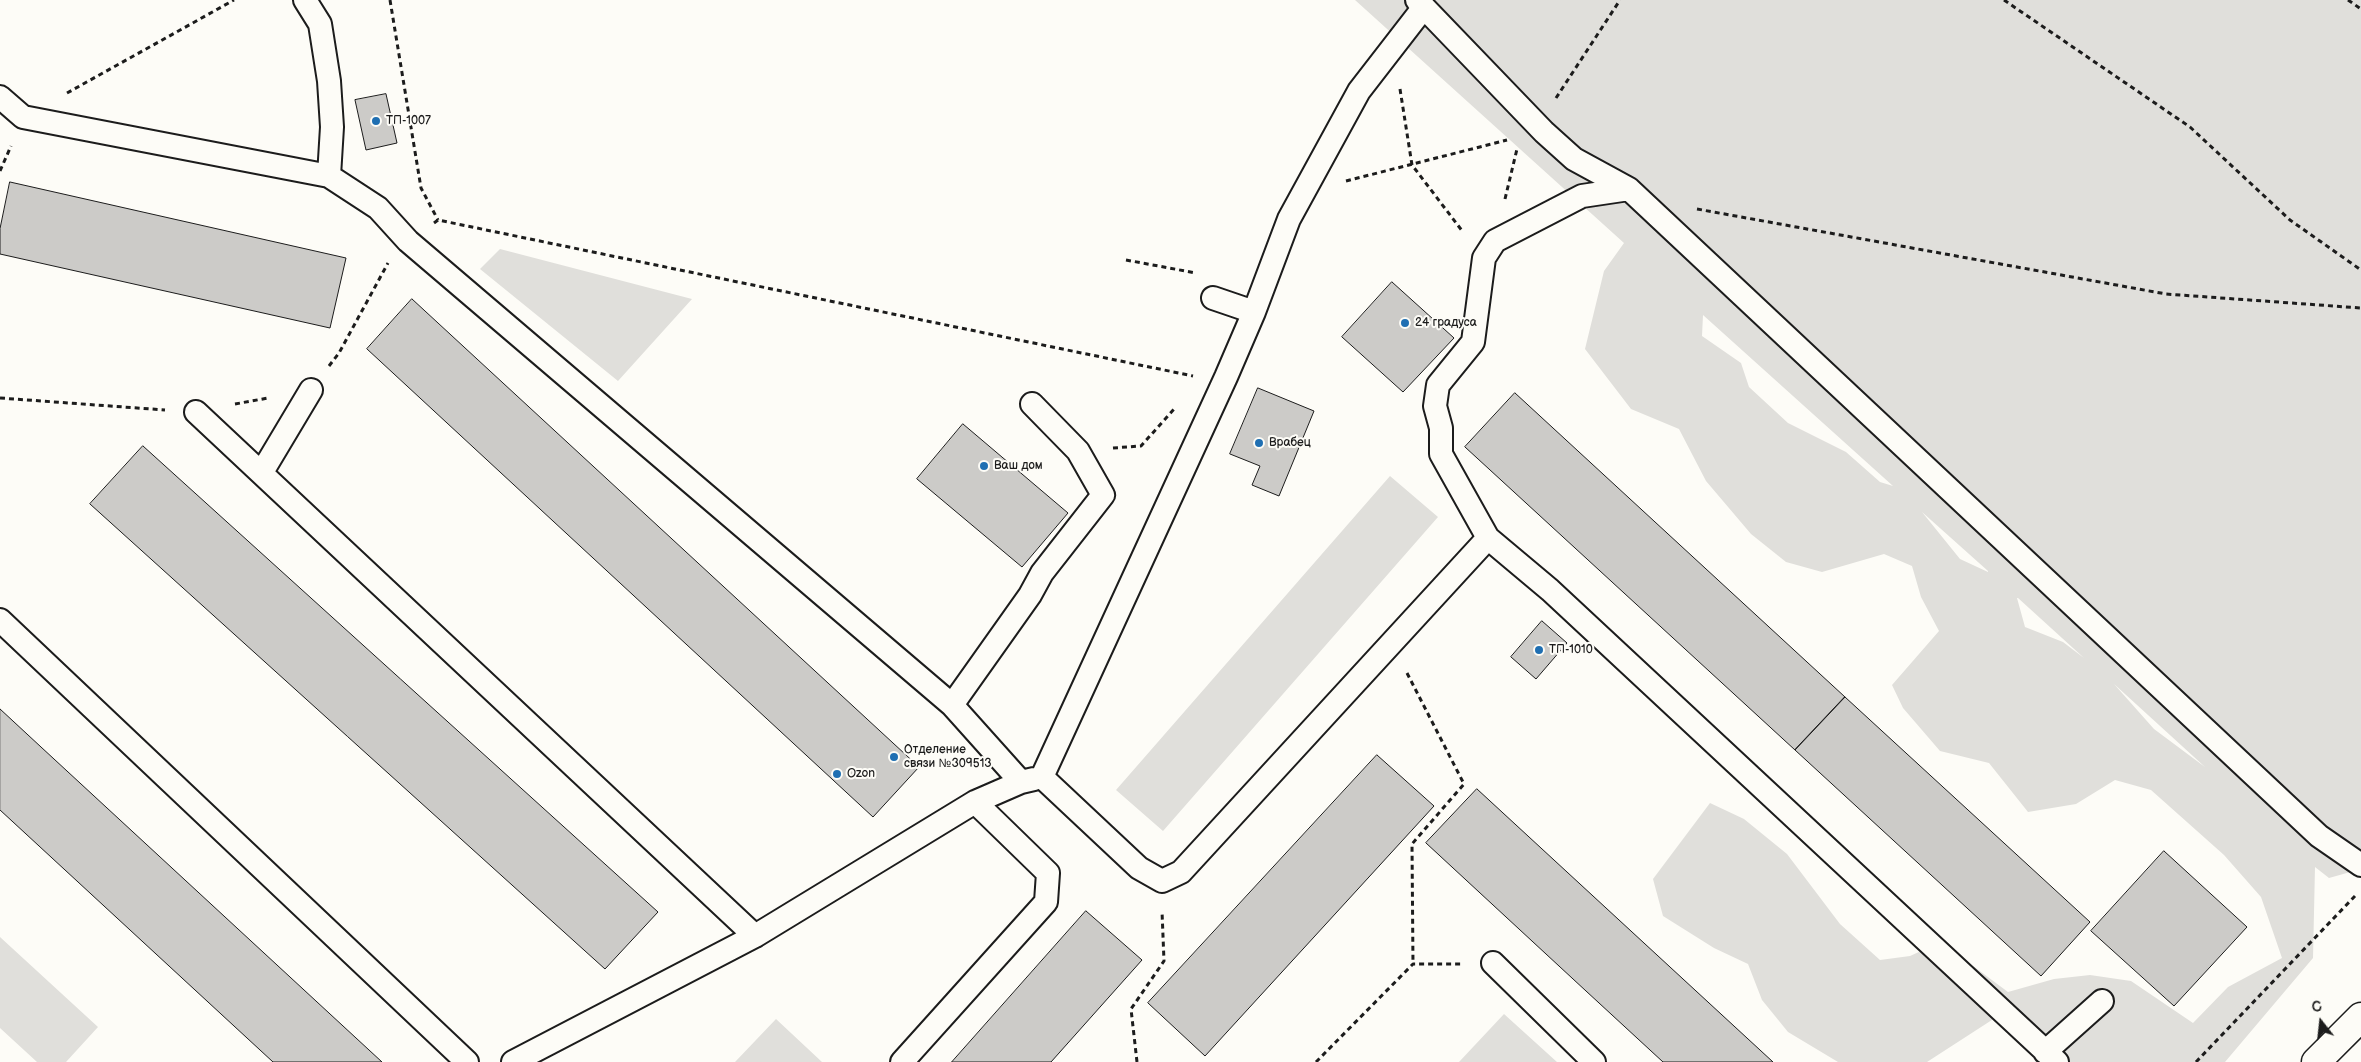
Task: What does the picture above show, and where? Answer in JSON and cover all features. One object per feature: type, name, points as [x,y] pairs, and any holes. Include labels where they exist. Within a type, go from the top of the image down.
[{"type":"main road","points":[[2316,1062],[2361,1017]]},
{"type":"lane","points":[[305,0],[320,24],[330,82],[332,127],[329,176]]},
{"type":"lane","points":[[522,1060],[755,936],[975,802],[1032,779],[1226,377],[1254,312],[1289,219],[1359,91],[1394,45],[1420,3],[1529,131],[1635,193],[2319,836],[2361,865]]},
{"type":"lane","points":[[0,97],[24,117],[329,176],[378,208],[408,241],[952,706],[1032,779],[1140,868],[1162,881],[1181,872],[1488,538]]},
{"type":"lane","points":[[1635,193],[1582,196],[1489,250],[1473,342],[1438,385],[1435,406],[1441,428],[1442,454],[1488,538],[1550,590],[2051,1057],[2102,1001]]},
{"type":"lane","points":[[1213,298],[1254,312]]},
{"type":"lane","points":[[262,472],[311,390]]},
{"type":"lane","points":[[952,706],[1030,595],[1042,573],[1103,495],[1078,451],[1032,404]]},
{"type":"lane","points":[[196,412],[755,936]]},
{"type":"lane","points":[[0,620],[467,1062]]},
{"type":"lane","points":[[902,1062],[1046,902],[1048,873],[975,802]]},
{"type":"lane","points":[[1493,963],[1594,1062]]},
{"type":"path","points":[[24,117],[234,0]]},
{"type":"path","points":[[390,0],[421,188],[438,220]]},
{"type":"path","points":[[1394,45],[1412,165],[1489,250],[1529,131],[1620,0]]},
{"type":"path","points":[[2004,0],[2190,127],[2290,220],[2361,270]]},
{"type":"path","points":[[2348,0],[2361,9]]},
{"type":"path","points":[[1304,192],[1412,165],[1529,131]]},
{"type":"path","points":[[1635,193],[2166,294],[2361,308]]},
{"type":"path","points":[[339,353],[384,268],[408,241],[438,220],[1202,378],[1226,377]]},
{"type":"path","points":[[0,398],[196,412],[311,390]]},
{"type":"path","points":[[1078,451],[1141,446],[1178,405]]},
{"type":"path","points":[[1391,643],[1464,784],[1412,844],[1413,964]]},
{"type":"path","points":[[1138,1062],[1131,1008],[1164,961],[1162,881]]},
{"type":"path","points":[[2196,1062],[2361,889]]},
{"type":"path","points":[[1316,1062],[1413,964],[1493,963]]},
{"type":"shaded area","points":[[1355,0],[2361,0],[2361,869],[2329,878],[2315,867],[2313,958],[2225,1062],[2057,1062],[1995,1018],[1927,1062],[1838,1062],[1788,1032],[1762,1000],[1748,964],[1714,948],[1663,916],[1653,879],[1710,803],[1744,819],[1787,854],[1840,924],[1880,960],[1910,956],[1943,941],[2008,992],[2054,979],[2090,975],[2131,981],[2193,1023],[2228,987],[2282,958],[2261,897],[2224,855],[2151,790],[2115,780],[2076,804],[2028,812],[1989,763],[1940,751],[1903,708],[1892,685],[1939,631],[1921,597],[1912,566],[1884,554],[1822,572],[1786,562],[1751,534],[1706,481],[1679,429],[1631,409],[1585,349],[1604,271],[1624,243]],"holes":[[[1703,315],[1893,486],[1880,482],[1846,452],[1788,423],[1749,387],[1741,363],[1702,336]],[[1922,512],[1988,572],[1960,559]],[[2017,598],[2084,658],[2063,642],[2025,627]],[[2114,684],[2205,767],[2154,729]]]},
{"type":"shaded area","points":[[500,249],[692,299],[618,381],[480,269]]},
{"type":"shaded area","points":[[1390,476],[1438,517],[1163,831],[1116,790]]},
{"type":"shaded area","points":[[0,937],[98,1027],[66,1062],[37,1062],[0,1028]]},
{"type":"shaded area","points":[[1504,1014],[1557,1062],[1459,1062]]},
{"type":"shaded area","points":[[776,1019],[822,1062],[735,1062]]},
{"type":"building","name":"ТП-1007","points":[[386,94],[397,143],[366,150],[355,100]]},
{"type":"building","points":[[10,182],[346,258],[330,328],[0,254],[0,229]]},
{"type":"building","points":[[1392,282],[1454,338],[1403,392],[1342,337]]},
{"type":"building","points":[[412,299],[919,767],[873,817],[367,349]]},
{"type":"building","points":[[1258,388],[1314,411],[1279,496],[1252,485],[1260,466],[1230,454]]},
{"type":"building","points":[[1515,393],[1845,697],[1795,750],[1465,447]]},
{"type":"building","points":[[963,424],[1068,513],[1022,567],[917,479]]},
{"type":"building","points":[[143,446],[658,912],[605,969],[90,504]]},
{"type":"building","name":"ТП-1010","points":[[1542,621],[1567,643],[1536,679],[1511,657]]},
{"type":"building","points":[[1845,697],[2090,922],[2041,976],[1795,750]]},
{"type":"building","points":[[0,709],[382,1062],[273,1062],[0,810]]},
{"type":"building","points":[[1377,755],[1434,806],[1205,1056],[1148,1003]]},
{"type":"building","points":[[1477,789],[1773,1062],[1663,1062],[1586,991],[1426,843]]},
{"type":"building","points":[[2164,851],[2247,927],[2174,1006],[2091,931]]},
{"type":"building","points":[[1086,911],[1142,960],[1051,1062],[952,1062]]},
{"type":"place","name":"ТП-1007","points":[[376,121]]},
{"type":"place","name":"24 градуса","points":[[1405,323]]},
{"type":"place","name":"Врабец","points":[[1259,443]]},
{"type":"place","name":"Ваш дом","points":[[984,466]]},
{"type":"place","name":"ТП-1010","points":[[1539,650]]},
{"type":"place","name":"Отделение связи №309513","points":[[894,757]]},
{"type":"place","name":"Ozon","points":[[837,774]]}]
